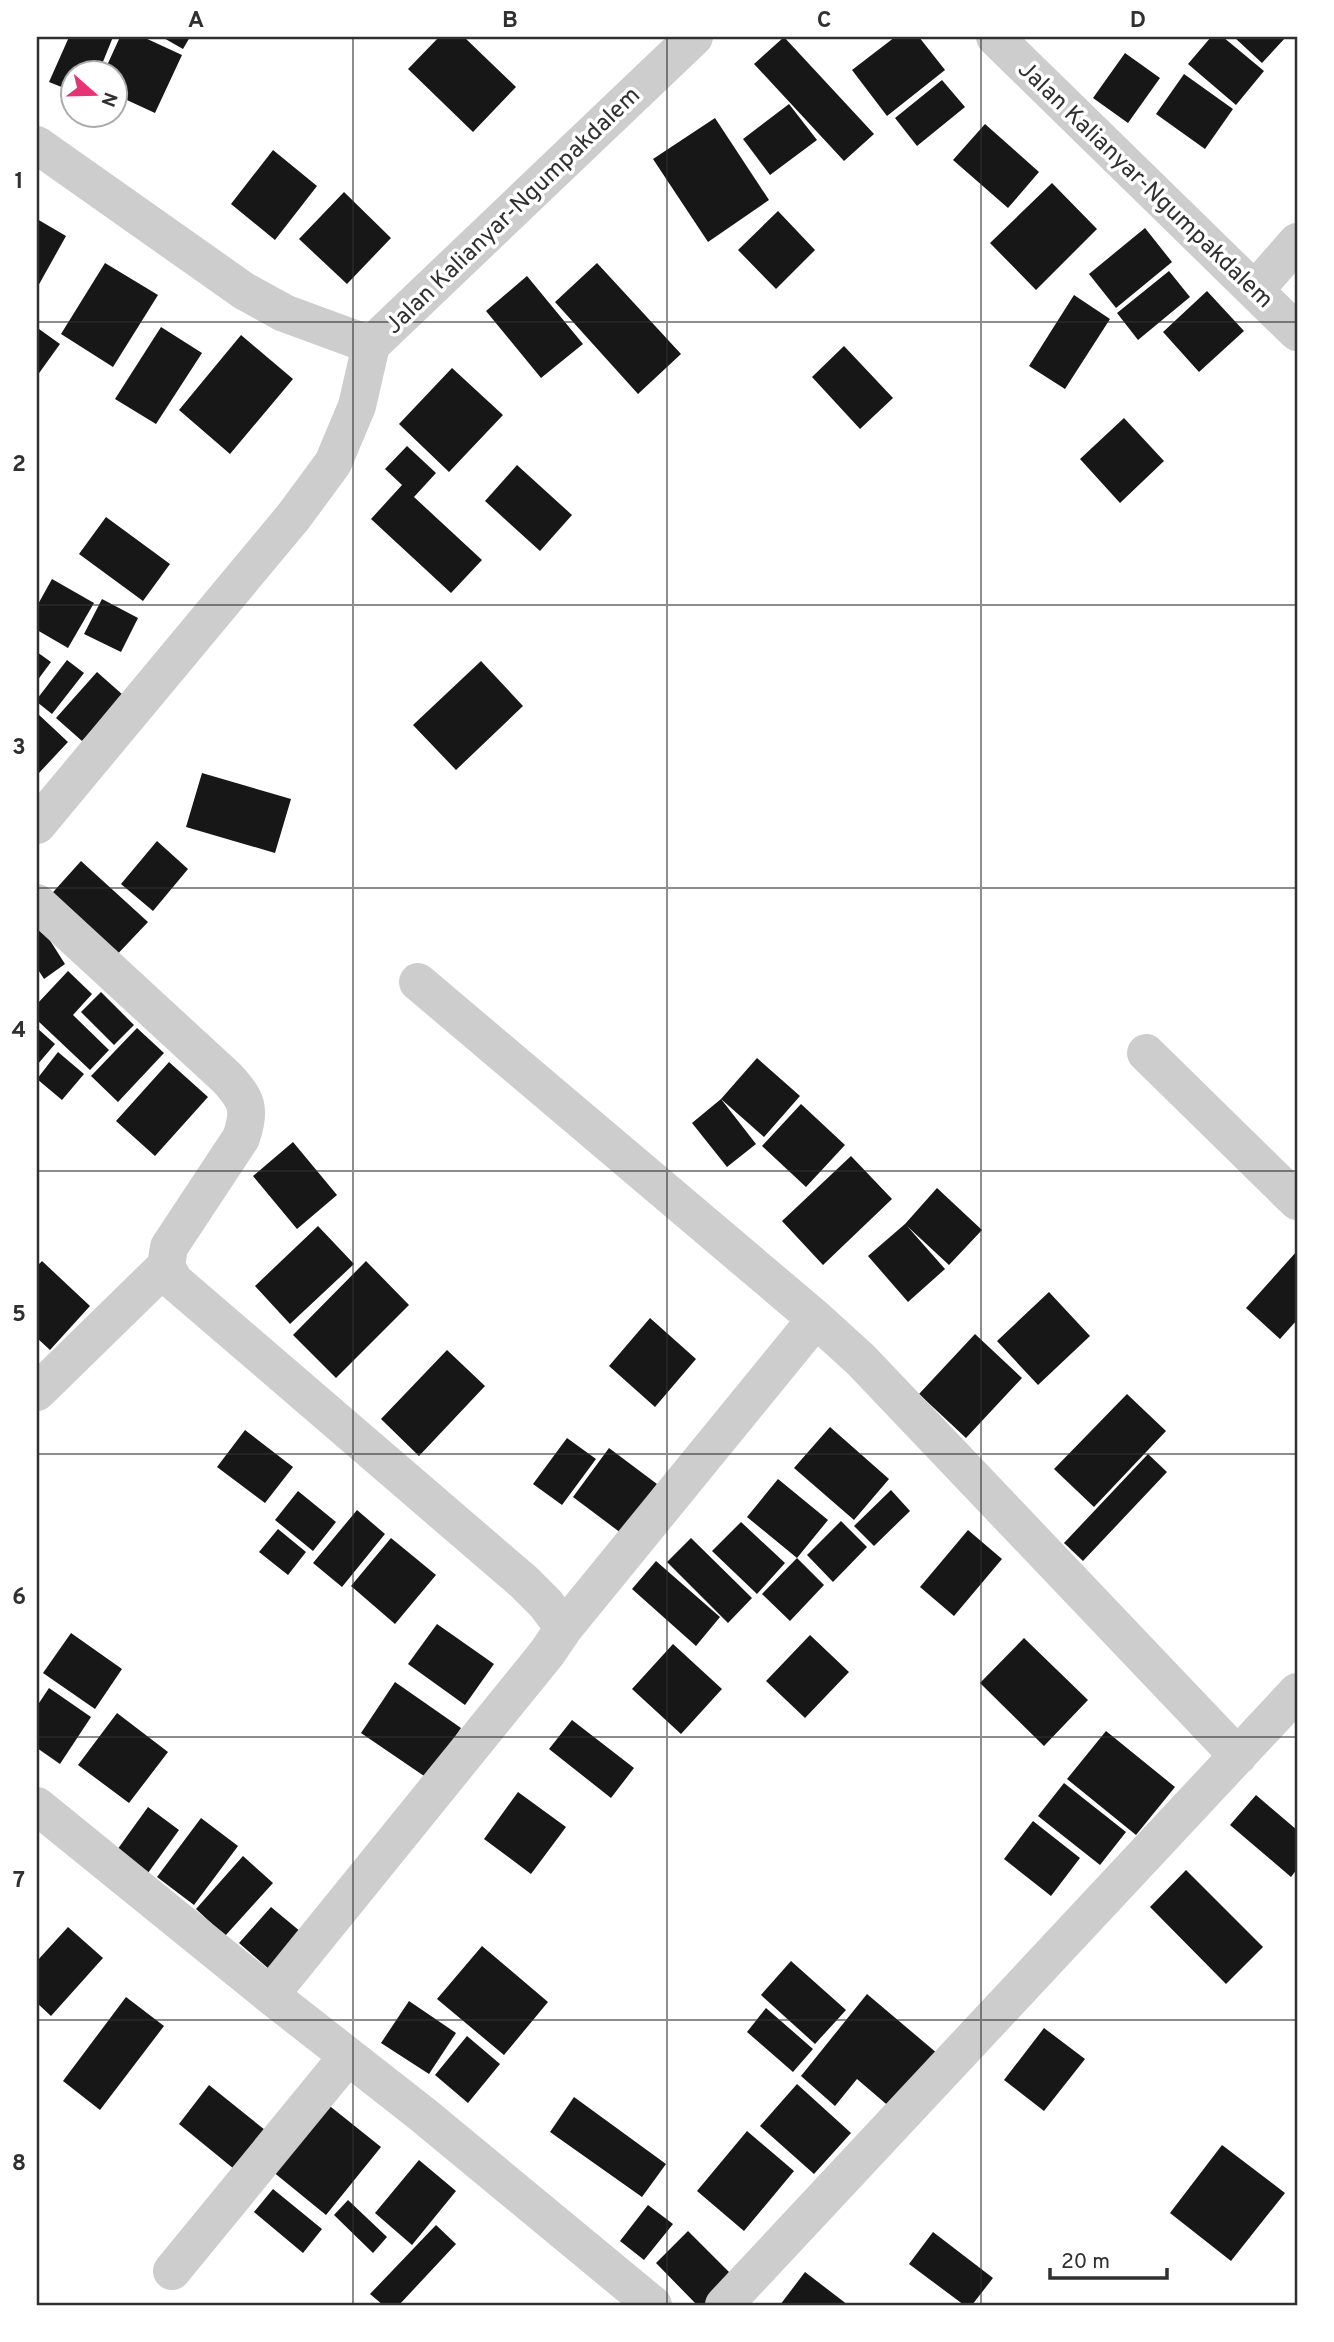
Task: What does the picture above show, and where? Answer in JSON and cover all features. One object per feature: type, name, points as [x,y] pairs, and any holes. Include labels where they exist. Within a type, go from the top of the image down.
[{"type":"street","name":"Jalan Kalianyar-Ngumpakdalem","points":[[37,145],[244,291],[284,313],[372,345],[694,37]]},
{"type":"street","name":"Jalan Kalianyar-Ngumpakdalem","points":[[995,37],[1297,332]]},
{"type":"street","points":[[1255,290],[1297,242]]},
{"type":"street","points":[[37,825],[286,526],[333,463],[358,407],[372,345]]},
{"type":"street","points":[[37,903],[227,1078],[243,1095],[246,1104],[241,1138],[178,1230],[169,1247],[166,1266],[37,1392]]},
{"type":"street","points":[[418,982],[861,1360],[1238,1756]]},
{"type":"street","points":[[1146,1053],[1297,1201]]},
{"type":"street","points":[[166,1266],[174,1281],[524,1582],[546,1604],[564,1628]]},
{"type":"street","points":[[270,1995],[816,1319]]},
{"type":"street","points":[[723,2305],[1297,1692]]},
{"type":"street","points":[[37,1806],[422,2114],[653,2305]]},
{"type":"street","points":[[172,2271],[348,2056]]},
{"type":"building","points":[[69,37],[113,37],[104,60],[60,60],[60,86],[49,82]]},
{"type":"building","points":[[120,37],[143,37],[182,55],[155,113],[130,101],[130,60],[109,60]]},
{"type":"building","points":[[162,37],[190,37],[183,49]]},
{"type":"building","points":[[439,37],[464,37],[516,87],[473,132],[408,69]]},
{"type":"building","points":[[784,37],[874,134],[844,161],[754,64]]},
{"type":"building","points":[[895,37],[919,37],[945,70],[887,116],[852,70]]},
{"type":"building","points":[[1211,37],[1223,37],[1264,71],[1236,105],[1188,64]]},
{"type":"building","points":[[1234,37],[1286,37],[1262,63]]},
{"type":"building","points":[[1125,53],[1160,78],[1128,123],[1093,98]]},
{"type":"building","points":[[1184,74],[1233,109],[1205,149],[1156,114]]},
{"type":"building","points":[[942,80],[965,107],[917,146],[895,118]]},
{"type":"building","points":[[789,104],[817,140],[770,175],[743,139]]},
{"type":"building","points":[[715,118],[769,200],[708,242],[653,159]]},
{"type":"building","points":[[985,124],[1039,172],[1008,208],[953,160]]},
{"type":"building","points":[[273,150],[317,186],[275,240],[231,204]]},
{"type":"building","points":[[1052,183],[1097,229],[1036,290],[990,243]]},
{"type":"building","points":[[344,192],[391,238],[347,284],[299,239]]},
{"type":"building","points":[[778,211],[815,250],[776,289],[738,250]]},
{"type":"building","points":[[37,219],[66,236],[37,288]]},
{"type":"building","points":[[1145,228],[1172,262],[1116,308],[1089,274]]},
{"type":"building","points":[[105,263],[158,295],[113,367],[61,334]]},
{"type":"building","points":[[597,263],[681,354],[638,394],[555,302]]},
{"type":"building","points":[[1169,271],[1190,297],[1138,340],[1117,313]]},
{"type":"building","points":[[527,276],[583,344],[541,378],[486,311]]},
{"type":"building","points":[[1207,291],[1244,331],[1199,372],[1163,332]]},
{"type":"building","points":[[1074,295],[1110,319],[1065,389],[1029,366]]},
{"type":"building","points":[[161,327],[202,353],[156,424],[115,399]]},
{"type":"building","points":[[39,329],[60,344],[37,376],[37,332]]},
{"type":"building","points":[[241,335],[293,379],[230,454],[179,410]]},
{"type":"building","points":[[844,346],[893,398],[860,429],[812,377]]},
{"type":"building","points":[[452,368],[503,415],[449,472],[399,424]]},
{"type":"building","points":[[1124,418],[1164,461],[1120,503],[1080,459]]},
{"type":"building","points":[[407,446],[436,473],[414,497],[482,560],[451,593],[371,519],[402,485],[385,469]]},
{"type":"building","points":[[517,465],[572,515],[540,551],[485,501]]},
{"type":"building","points":[[106,517],[170,564],[143,601],[79,554]]},
{"type":"building","points":[[52,579],[94,603],[68,648],[37,630],[37,606]]},
{"type":"building","points":[[102,599],[138,618],[121,652],[84,634]]},
{"type":"building","points":[[37,652],[51,662],[37,681]]},
{"type":"building","points":[[67,660],[84,673],[52,714],[37,702],[37,699]]},
{"type":"building","points":[[481,661],[523,706],[456,770],[413,725]]},
{"type":"building","points":[[97,672],[123,695],[82,741],[56,718]]},
{"type":"building","points":[[37,713],[68,742],[38,774],[37,773]]},
{"type":"building","points":[[202,773],[291,799],[275,853],[186,827]]},
{"type":"building","points":[[157,841],[188,869],[153,911],[121,884]]},
{"type":"building","points":[[81,861],[148,922],[111,961],[46,900]]},
{"type":"building","points":[[37,920],[65,964],[44,979],[37,968]]},
{"type":"building","points":[[68,971],[92,994],[73,1015],[109,1050],[90,1070],[37,1020],[37,1004]]},
{"type":"building","points":[[101,992],[134,1025],[114,1045],[81,1012]]},
{"type":"building","points":[[37,1028],[55,1044],[37,1065]]},
{"type":"building","points":[[137,1028],[164,1053],[118,1102],[91,1076]]},
{"type":"building","points":[[58,1052],[84,1074],[62,1100],[37,1079]]},
{"type":"building","points":[[757,1058],[800,1096],[764,1137],[721,1099]]},
{"type":"building","points":[[169,1062],[208,1097],[155,1156],[116,1121]]},
{"type":"building","points":[[721,1099],[756,1144],[727,1167],[692,1123]]},
{"type":"building","points":[[801,1104],[845,1145],[806,1187],[762,1146]]},
{"type":"building","points":[[293,1142],[337,1195],[297,1229],[253,1176]]},
{"type":"building","points":[[851,1156],[892,1199],[823,1265],[782,1221]]},
{"type":"building","points":[[937,1188],[982,1230],[949,1265],[907,1226],[945,1269],[908,1302],[868,1256],[905,1224]]},
{"type":"building","points":[[318,1226],[354,1264],[290,1324],[255,1286]]},
{"type":"building","points":[[1297,1251],[1297,1320],[1280,1339],[1246,1308]]},
{"type":"building","points":[[42,1261],[90,1306],[50,1350],[37,1338],[37,1266]]},
{"type":"building","points":[[366,1261],[409,1305],[336,1378],[293,1335]]},
{"type":"building","points":[[1049,1292],[1090,1336],[1038,1385],[997,1341]]},
{"type":"building","points":[[650,1318],[696,1359],[655,1407],[609,1366]]},
{"type":"building","points":[[975,1334],[1022,1378],[966,1438],[919,1394]]},
{"type":"building","points":[[447,1350],[485,1386],[419,1456],[381,1419]]},
{"type":"building","points":[[1127,1394],[1166,1431],[1094,1507],[1054,1469]]},
{"type":"building","points":[[830,1427],[889,1479],[854,1520],[794,1468]]},
{"type":"building","points":[[245,1430],[293,1467],[265,1503],[217,1467]]},
{"type":"building","points":[[567,1438],[596,1459],[562,1505],[533,1484]]},
{"type":"building","points":[[609,1448],[657,1484],[621,1533],[573,1497]]},
{"type":"building","points":[[1148,1454],[1167,1472],[1083,1561],[1064,1543]]},
{"type":"building","points":[[778,1479],[828,1520],[797,1558],[747,1517]]},
{"type":"building","points":[[891,1490],[910,1511],[874,1546],[854,1526]]},
{"type":"building","points":[[298,1491],[336,1522],[313,1551],[275,1520]]},
{"type":"building","points":[[357,1510],[385,1534],[342,1587],[313,1563]]},
{"type":"building","points":[[841,1521],[867,1547],[833,1582],[807,1555]]},
{"type":"building","points":[[741,1522],[785,1563],[757,1594],[712,1551]]},
{"type":"building","points":[[278,1529],[306,1552],[288,1575],[259,1552]]},
{"type":"building","points":[[968,1530],[1002,1559],[954,1616],[920,1587]]},
{"type":"building","points":[[391,1538],[436,1575],[395,1624],[351,1586]]},
{"type":"building","points":[[691,1538],[752,1598],[728,1623],[667,1562]]},
{"type":"building","points":[[797,1558],[824,1585],[790,1621],[762,1594]]},
{"type":"building","points":[[656,1561],[720,1617],[696,1646],[632,1589]]},
{"type":"building","points":[[437,1624],[494,1664],[465,1705],[408,1664]]},
{"type":"building","points":[[71,1633],[122,1669],[95,1709],[43,1673]]},
{"type":"building","points":[[810,1635],[849,1672],[805,1718],[766,1681]]},
{"type":"building","points":[[1024,1638],[1088,1700],[1044,1746],[980,1683]]},
{"type":"building","points":[[673,1644],[722,1689],[681,1734],[632,1689]]},
{"type":"building","points":[[395,1682],[461,1728],[427,1778],[361,1733]]},
{"type":"building","points":[[49,1688],[91,1717],[60,1764],[37,1748],[37,1706]]},
{"type":"building","points":[[117,1713],[168,1752],[129,1803],[78,1765]]},
{"type":"building","points":[[572,1720],[634,1768],[611,1798],[549,1749]]},
{"type":"building","points":[[1106,1731],[1175,1787],[1136,1835],[1067,1779]]},
{"type":"building","points":[[1064,1783],[1126,1832],[1100,1865],[1038,1816]]},
{"type":"building","points":[[518,1792],[566,1827],[531,1874],[484,1839]]},
{"type":"building","points":[[1256,1795],[1297,1830],[1297,1869],[1291,1877],[1230,1825]]},
{"type":"building","points":[[148,1807],[179,1830],[148,1873],[117,1850]]},
{"type":"building","points":[[201,1818],[238,1846],[194,1905],[157,1877]]},
{"type":"building","points":[[1033,1821],[1080,1858],[1051,1896],[1004,1859]]},
{"type":"building","points":[[243,1856],[273,1883],[225,1936],[196,1909]]},
{"type":"building","points":[[1186,1870],[1263,1947],[1226,1984],[1150,1907]]},
{"type":"building","points":[[271,1907],[301,1932],[269,1969],[239,1943]]},
{"type":"building","points":[[68,1927],[103,1958],[51,2016],[37,2003],[37,1961]]},
{"type":"building","points":[[482,1946],[548,2002],[504,2055],[437,1999]]},
{"type":"building","points":[[791,1961],[846,2010],[815,2044],[761,1995]]},
{"type":"building","points":[[867,1994],[938,2054],[892,2109],[857,2079],[835,2106],[801,2076]]},
{"type":"building","points":[[126,1997],[164,2026],[100,2110],[63,2081]]},
{"type":"building","points":[[409,2001],[456,2033],[429,2074],[381,2043]]},
{"type":"building","points":[[766,2008],[813,2049],[793,2072],[747,2032]]},
{"type":"building","points":[[1044,2028],[1085,2059],[1044,2111],[1004,2080]]},
{"type":"building","points":[[467,2036],[500,2064],[468,2103],[435,2075]]},
{"type":"building","points":[[797,2084],[851,2133],[814,2174],[760,2126]]},
{"type":"building","points":[[209,2085],[265,2130],[234,2169],[179,2124]]},
{"type":"building","points":[[574,2097],[666,2164],[642,2197],[550,2132]]},
{"type":"building","points":[[326,2103],[381,2147],[326,2215],[272,2171]]},
{"type":"building","points":[[747,2131],[794,2171],[744,2231],[697,2191]]},
{"type":"building","points":[[1222,2145],[1285,2193],[1231,2261],[1170,2213]]},
{"type":"building","points":[[419,2160],[456,2191],[412,2245],[375,2213]]},
{"type":"building","points":[[273,2189],[322,2229],[303,2253],[254,2212]]},
{"type":"building","points":[[348,2200],[387,2237],[373,2253],[334,2215]]},
{"type":"building","points":[[648,2205],[673,2224],[644,2260],[620,2241]]},
{"type":"building","points":[[436,2225],[456,2244],[399,2305],[383,2305],[370,2294]]},
{"type":"building","points":[[688,2231],[738,2281],[713,2305],[697,2305],[656,2263]]},
{"type":"building","points":[[933,2232],[993,2278],[972,2305],[964,2305],[909,2264]]},
{"type":"building","points":[[805,2272],[848,2305],[780,2305]]}]
